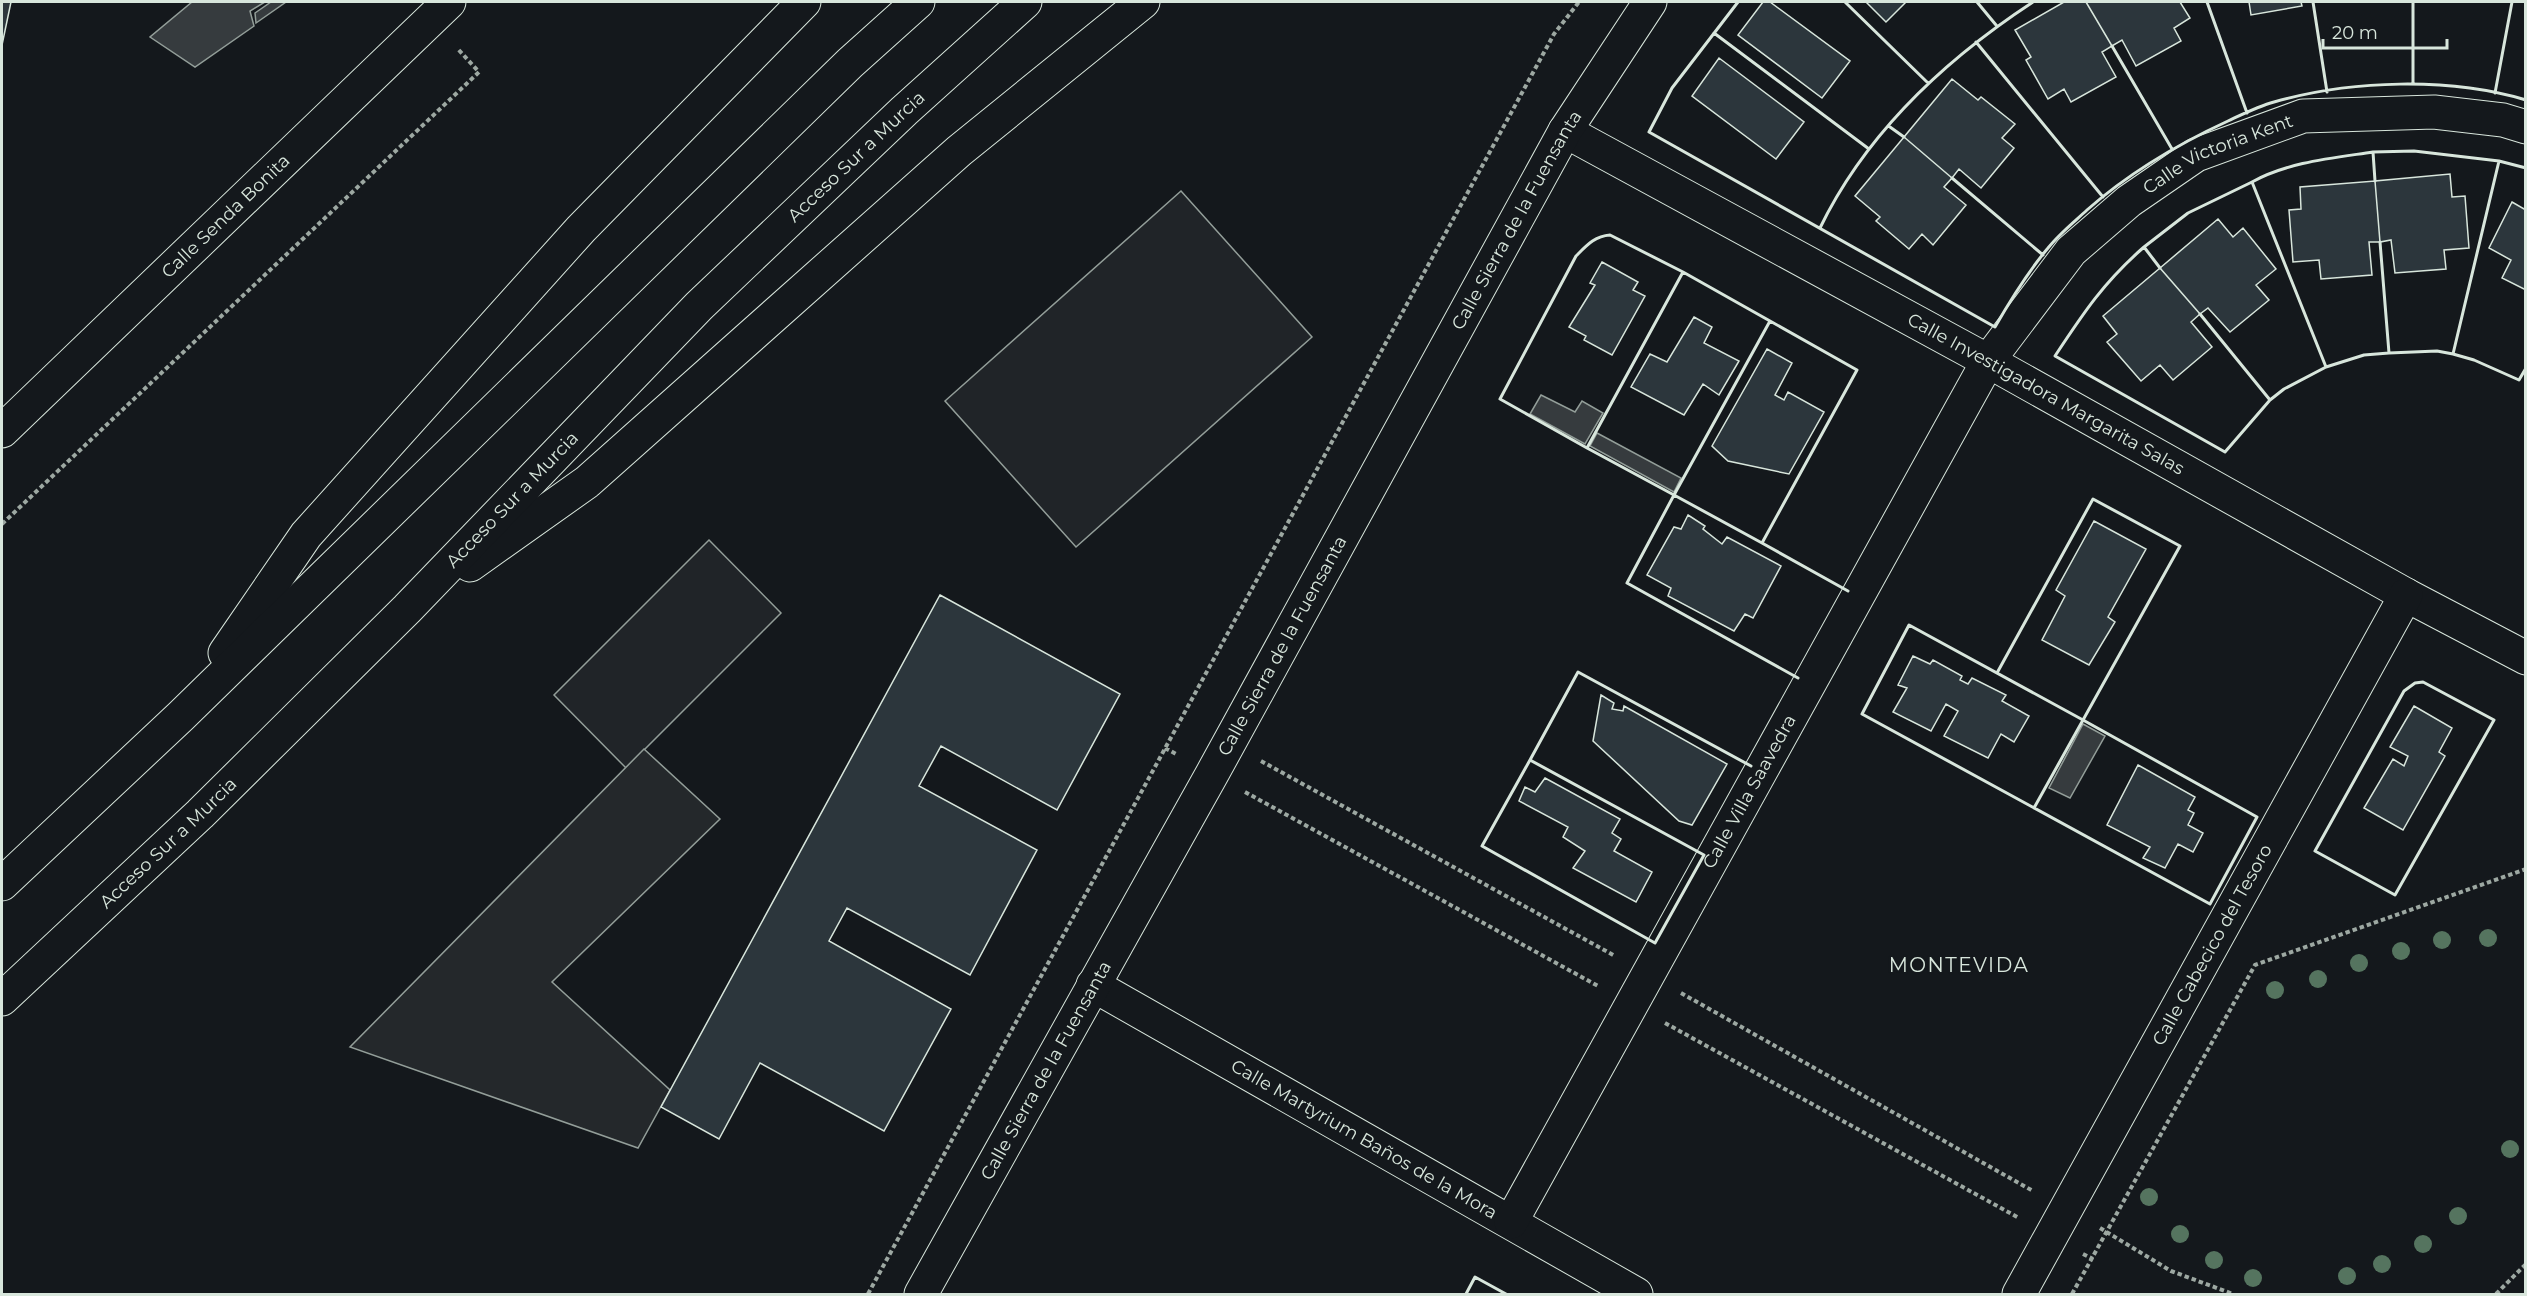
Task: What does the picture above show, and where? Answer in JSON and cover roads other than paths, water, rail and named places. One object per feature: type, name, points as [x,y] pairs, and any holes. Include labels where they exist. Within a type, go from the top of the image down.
[{"type":"main road","points":[[181,716],[306,535],[581,229],[804,2]]},
{"type":"main road","points":[[2,884],[181,716],[833,80],[918,2]]},
{"type":"main road","name":"Acceso Sur a Murcia","points":[[2,999],[200,814],[407,609],[699,306],[904,111],[1025,2]]},
{"type":"main road","points":[[407,609],[587,482],[959,151],[1143,2]]},
{"type":"main road","name":"Calle Sierra de la Fuensanta","points":[[921,1294],[1212,774],[1565,131],[1650,2]]},
{"type":"main road","name":"Calle Senda Bonita","points":[[2,431],[440,10]]},
{"type":"main road","name":"Calle Victoria Kent","points":[[1988,361],[2071,251],[2129,201],[2196,155],[2303,116],[2434,112],[2503,120],[2526,127]]},
{"type":"main road","name":"Calle Investigadora Margarita Salas","points":[[1565,131],[1988,361],[2406,595],[2526,658]]},
{"type":"main road","name":"Calle Villa Saavedra","points":[[1511,1222],[1988,361]]},
{"type":"main road","name":"Calle Cabecico del Tesoro","points":[[2019,1294],[2406,595]]},
{"type":"main road","name":"Calle Martyrium Baños de la Mora","points":[[1093,985],[1636,1294]]},
{"type":"district","name":"MONTEVIDA","points":[[1959,965]]}]
